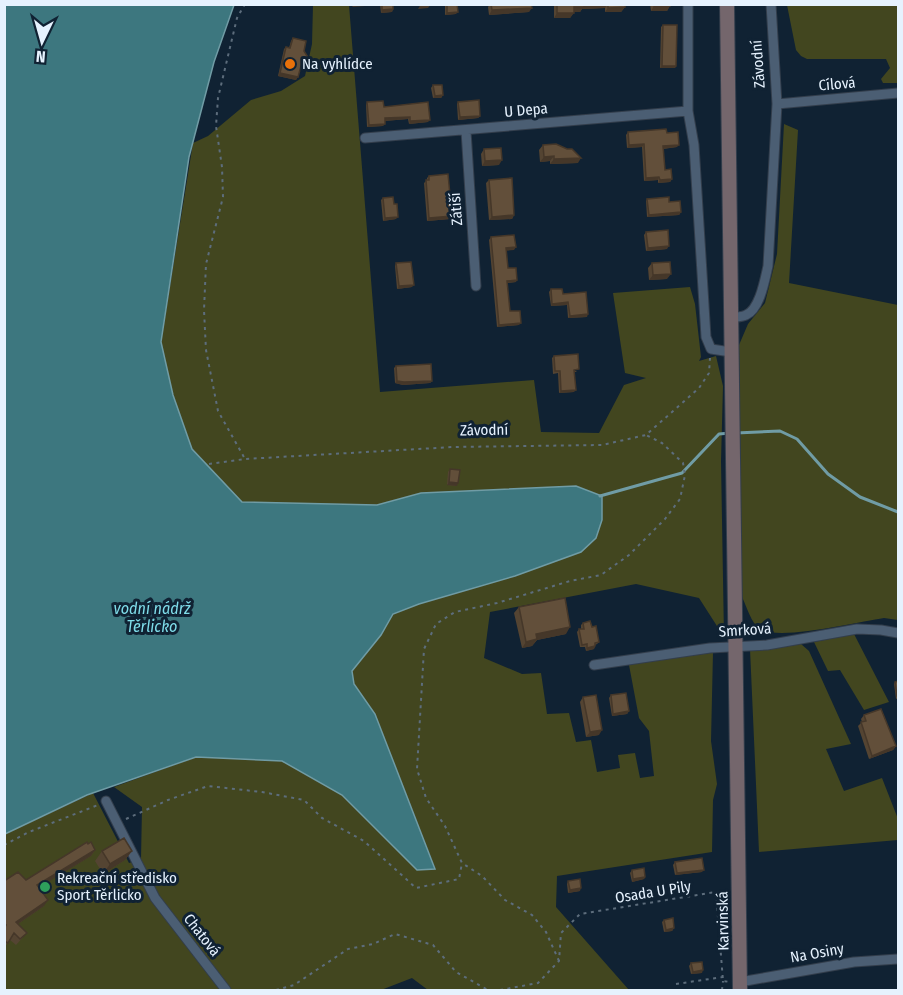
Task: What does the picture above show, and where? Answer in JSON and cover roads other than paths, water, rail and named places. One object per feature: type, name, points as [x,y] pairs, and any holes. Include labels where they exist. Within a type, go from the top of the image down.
[{"type":"main road","name":"Závodní","points":[[727,4],[738,850]]},
{"type":"main road","name":"Karvinská","points":[[738,850],[740,986]]},
{"type":"street","points":[[688,4],[688,111],[694,145],[706,338],[711,349],[731,352]]},
{"type":"street","name":"Závodní","points":[[731,318],[747,315],[751,311],[763,289],[768,266],[777,104],[771,4]]},
{"type":"street","name":"Cílová","points":[[777,104],[898,93]]},
{"type":"street","name":"U Depa","points":[[365,138],[688,111]]},
{"type":"street","name":"Zátiší","points":[[466,131],[476,286]]},
{"type":"street","name":"Smrková","points":[[594,665],[735,645],[767,645],[857,629],[898,633]]},
{"type":"street","name":"Chatová","points":[[106,801],[155,898],[226,990]]},
{"type":"street","name":"Na Osiny","points":[[740,986],[854,962],[898,959]]},
{"type":"water","name":"vodní nádrž Těrlicko","points":[[5,4],[234,5],[214,62],[189,157],[161,342],[173,395],[192,449],[242,502],[377,505],[421,493],[576,486],[602,496],[602,520],[596,538],[581,552],[515,576],[419,604],[393,614],[381,635],[352,671],[354,684],[375,714],[435,869],[417,870],[342,795],[282,761],[196,757],[87,795],[5,834]]},
{"type":"waterway","points":[[736,433],[780,431],[797,439],[828,474],[860,497],[898,512]]},
{"type":"waterway","points":[[600,496],[682,473],[719,434],[730,433]]},
{"type":"place","name":"Na vyhlídce","points":[[290,64]]},
{"type":"place","name":"Rekreační středisko Sport Těrlicko","points":[[45,887]]}]
